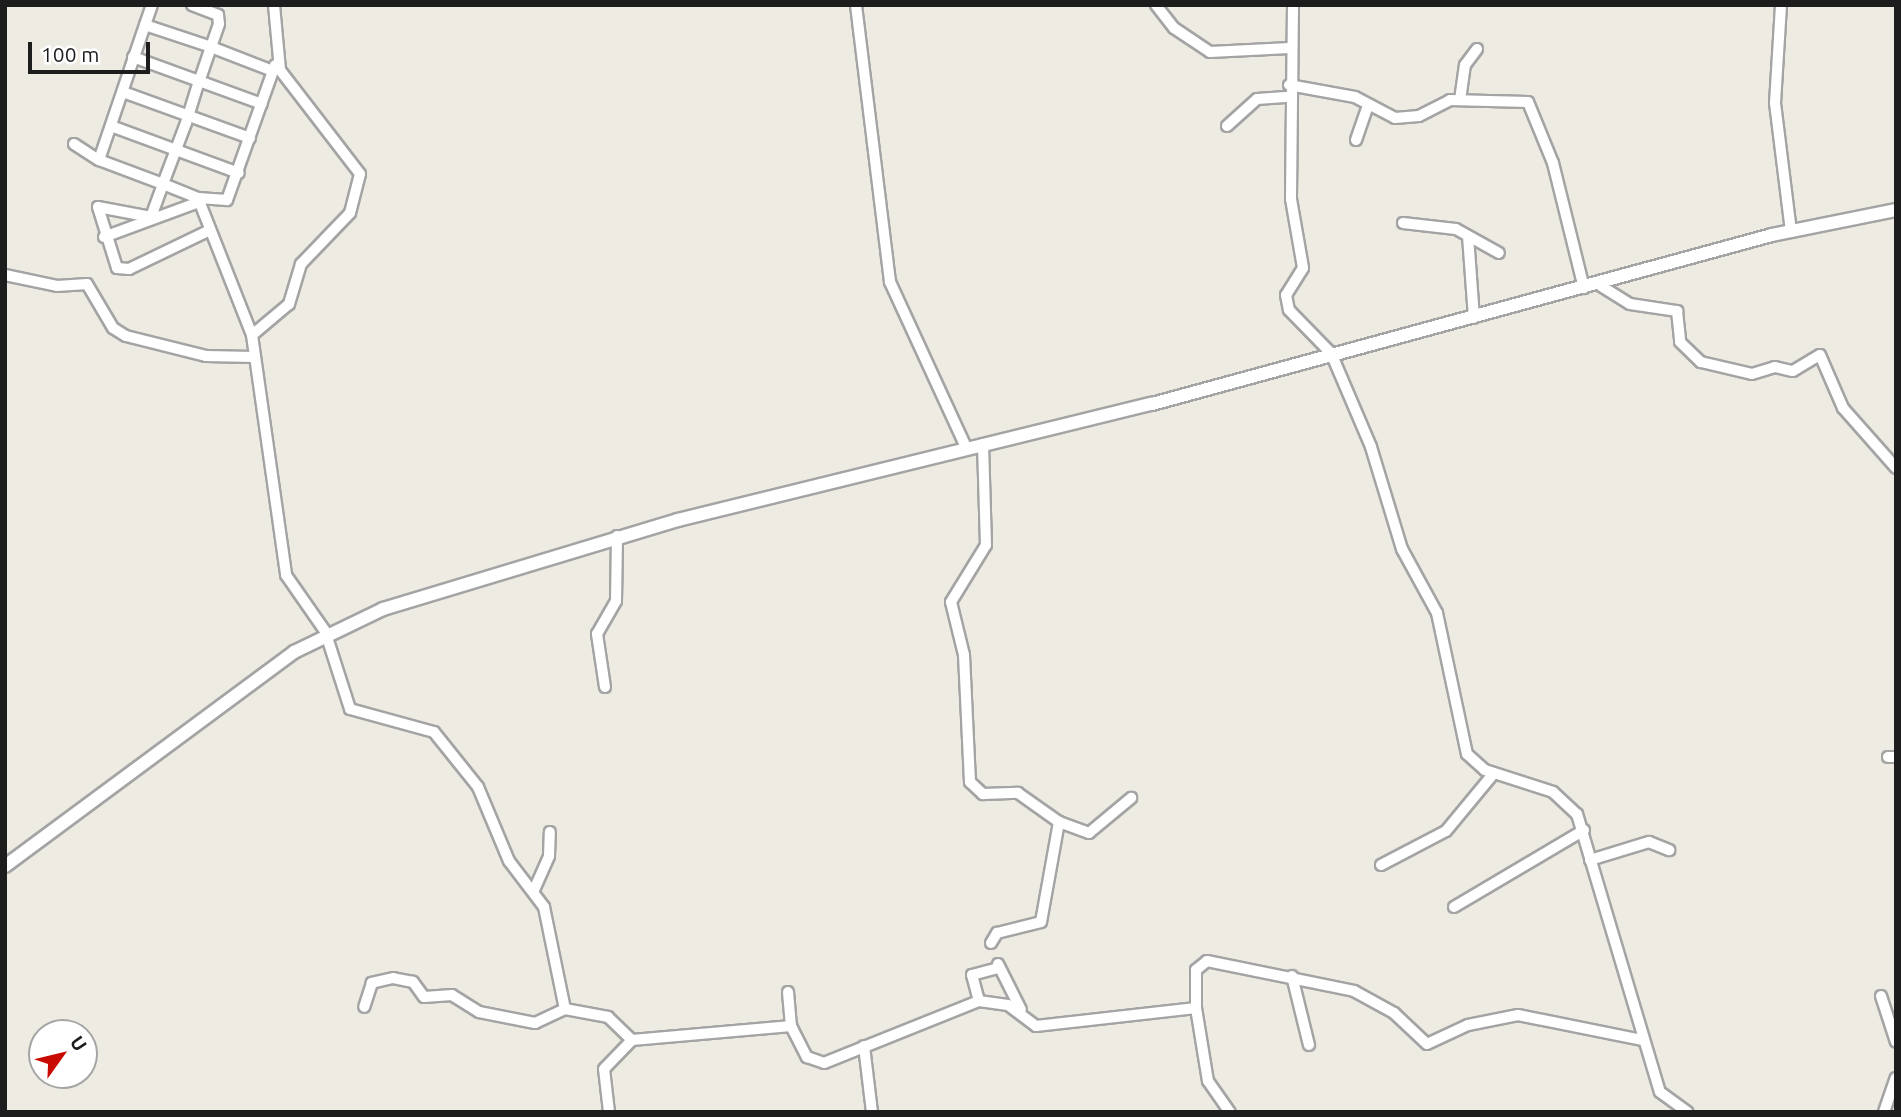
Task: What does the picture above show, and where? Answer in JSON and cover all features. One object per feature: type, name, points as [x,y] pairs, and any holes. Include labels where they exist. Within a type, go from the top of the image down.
[{"type":"street","points":[[99,160],[152,5]]},
{"type":"street","points":[[151,217],[219,17],[192,5]]},
{"type":"street","points":[[74,144],[99,160],[199,200],[225,202],[239,173],[274,66],[274,5]]},
{"type":"street","points":[[856,5],[890,282],[966,447]]},
{"type":"street","points":[[1156,5],[1174,28],[1210,51],[1290,48]]},
{"type":"street","points":[[1293,5],[1289,85],[1292,199],[1303,268],[1286,303],[1295,320],[1331,353],[1371,447],[1402,549],[1437,613],[1467,754],[1494,773],[1561,797],[1584,830],[1590,860],[1642,1041],[1660,1092],[1688,1112]]},
{"type":"street","points":[[1781,5],[1775,103],[1791,232]]},
{"type":"street","points":[[145,25],[274,66],[360,174],[350,213],[301,264],[289,304],[252,335]]},
{"type":"street","points":[[1460,100],[1465,65],[1477,50]]},
{"type":"street","points":[[133,57],[262,104]]},
{"type":"street","points":[[1289,85],[1407,118],[1460,100],[1532,106],[1584,288]]},
{"type":"street","points":[[123,92],[250,138]]},
{"type":"street","points":[[1227,127],[1256,99],[1289,97]]},
{"type":"street","points":[[1356,140],[1368,105]]},
{"type":"street","points":[[111,126],[239,173]]},
{"type":"street","points":[[104,237],[199,200]]},
{"type":"street","points":[[199,200],[252,335],[286,575],[325,632],[351,709],[439,736],[478,787],[509,861],[534,890],[544,907],[565,1009]]},
{"type":"street","points":[[151,217],[100,205],[104,237],[114,265],[125,270],[210,230]]},
{"type":"street","points":[[5,866],[325,632],[617,536],[1584,288],[1601,286],[1791,232],[1896,210]]},
{"type":"street","points":[[1403,223],[1468,236],[1499,253]]},
{"type":"street","points":[[1468,236],[1474,318]]},
{"type":"street","points":[[5,275],[57,286],[87,284],[113,328],[125,336],[205,356],[254,357]]},
{"type":"street","points":[[1601,286],[1630,304],[1676,311],[1680,342],[1701,362],[1752,374],[1775,367],[1793,372],[1820,355],[1843,408],[1896,468]]},
{"type":"street","points":[[983,443],[986,545],[951,602],[964,655],[967,775],[978,792],[1018,793],[1059,822],[1089,833],[1131,799]]},
{"type":"street","points":[[605,687],[597,634],[616,601],[617,536]]},
{"type":"street","points":[[1381,866],[1446,831],[1494,773]]},
{"type":"street","points":[[991,943],[997,933],[1041,922],[1059,822]]},
{"type":"street","points":[[1454,907],[1584,830]]},
{"type":"street","points":[[534,890],[549,856],[550,832]]},
{"type":"street","points":[[1590,860],[1649,842],[1669,850]]},
{"type":"street","points":[[1230,1112],[1208,1081],[1196,1008],[1196,970],[1202,962],[1292,976],[1380,1004],[1427,1044],[1468,1025],[1518,1015],[1642,1041]]},
{"type":"street","points":[[979,1001],[972,975],[998,966],[1021,1010],[1035,1026],[1196,1008]]},
{"type":"street","points":[[1292,976],[1309,1045]]},
{"type":"street","points":[[364,1007],[372,983],[393,978],[413,982],[424,997],[452,995],[484,1013],[539,1023],[565,1009],[608,1017],[632,1040]]},
{"type":"street","points":[[788,992],[784,1026],[804,1054],[818,1063],[979,1001],[1021,1010]]},
{"type":"street","points":[[1881,996],[1896,1042]]},
{"type":"street","points":[[609,1112],[604,1069],[632,1040],[784,1026]]},
{"type":"street","points":[[864,1046],[873,1112]]},
{"type":"street","points":[[1884,1112],[1896,1078]]}]
